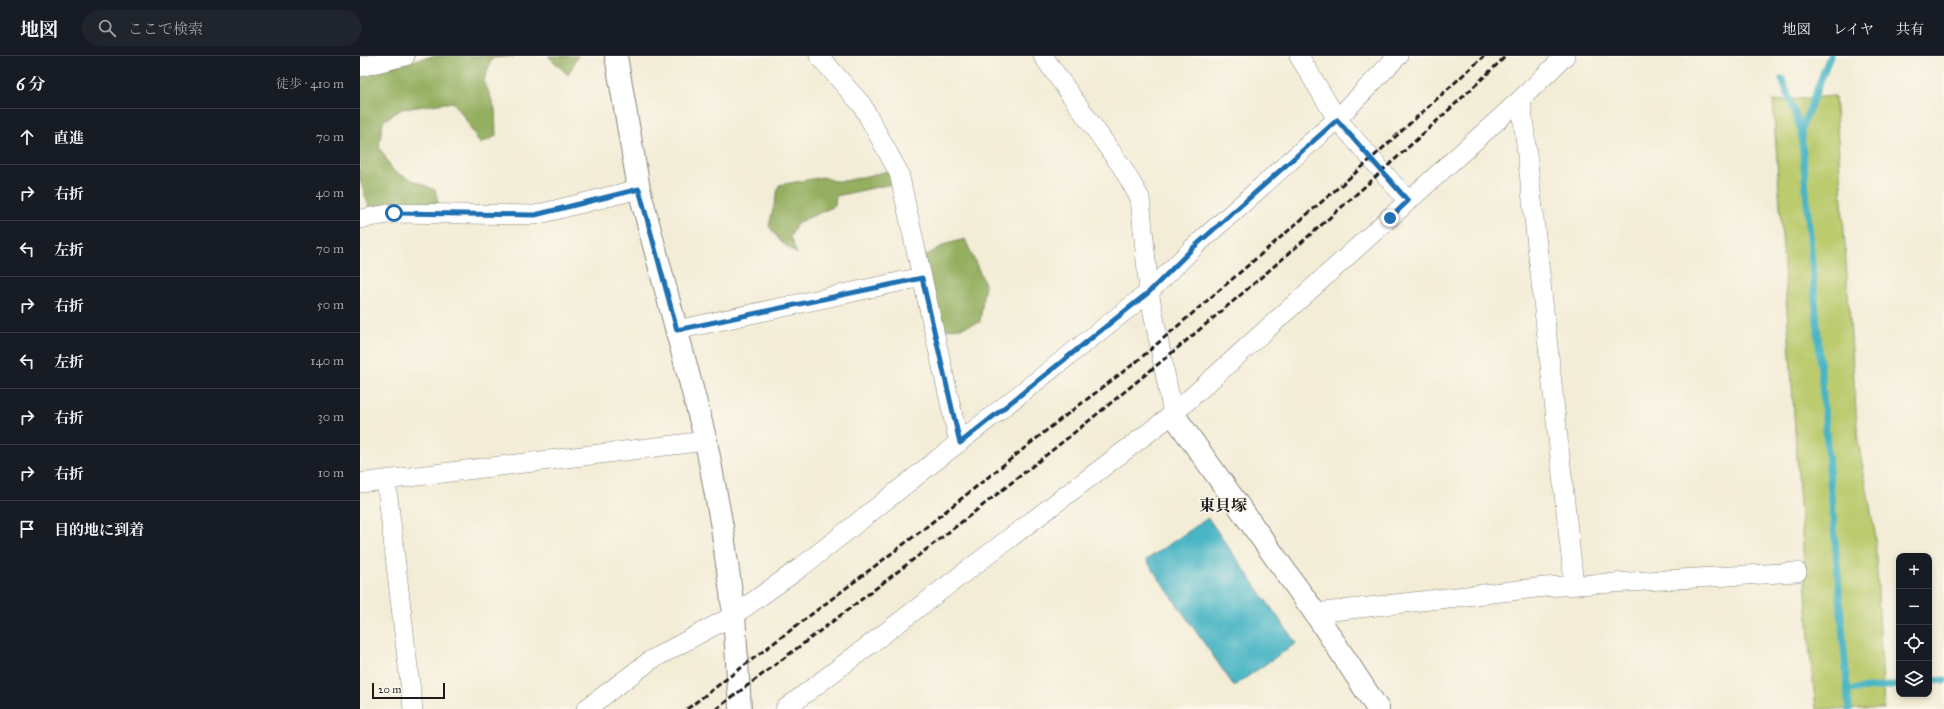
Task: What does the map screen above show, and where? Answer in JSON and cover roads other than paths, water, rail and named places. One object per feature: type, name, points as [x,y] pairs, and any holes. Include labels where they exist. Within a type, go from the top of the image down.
[{"type":"street","points":[[360,67],[405,56]]},
{"type":"street","points":[[616,56],[639,189],[706,441],[722,527],[734,615],[740,709]]},
{"type":"street","points":[[819,56],[862,105],[899,173],[960,443]]},
{"type":"street","points":[[1299,56],[1337,120],[1408,201]]},
{"type":"street","points":[[586,709],[651,660],[734,615],[800,568],[960,443],[1149,292],[1194,247],[1337,120],[1398,56]]},
{"type":"street","points":[[785,709],[1173,414],[1521,99],[1565,56]]},
{"type":"street","points":[[1049,58],[1122,167],[1140,198],[1149,292],[1173,414],[1315,612],[1378,709]]},
{"type":"street","points":[[1521,99],[1574,585]]},
{"type":"street","points":[[360,219],[394,213],[535,215],[639,189]]},
{"type":"street","points":[[677,330],[922,278]]},
{"type":"street","points":[[360,483],[706,441]]},
{"type":"street","points":[[386,480],[413,709]]},
{"type":"street","points":[[1315,612],[1456,596],[1574,585],[1798,572]]},
{"type":"water","points":[[1208,518],[1296,643],[1234,686],[1146,560]]},
{"type":"waterway","points":[[1801,130],[1830,56]]},
{"type":"waterway","points":[[1782,79],[1801,130],[1849,709]]},
{"type":"waterway","points":[[1932,681],[1944,680]]},
{"type":"waterway","points":[[1847,690],[1896,685]]},
{"type":"railway","points":[[687,709],[921,531],[1057,422],[1136,362],[1361,168],[1484,56]]},
{"type":"railway","points":[[716,709],[1021,475],[1220,313],[1317,229],[1506,56]]},
{"type":"district","name":"東貝塚","points":[[1223,505]]}]
